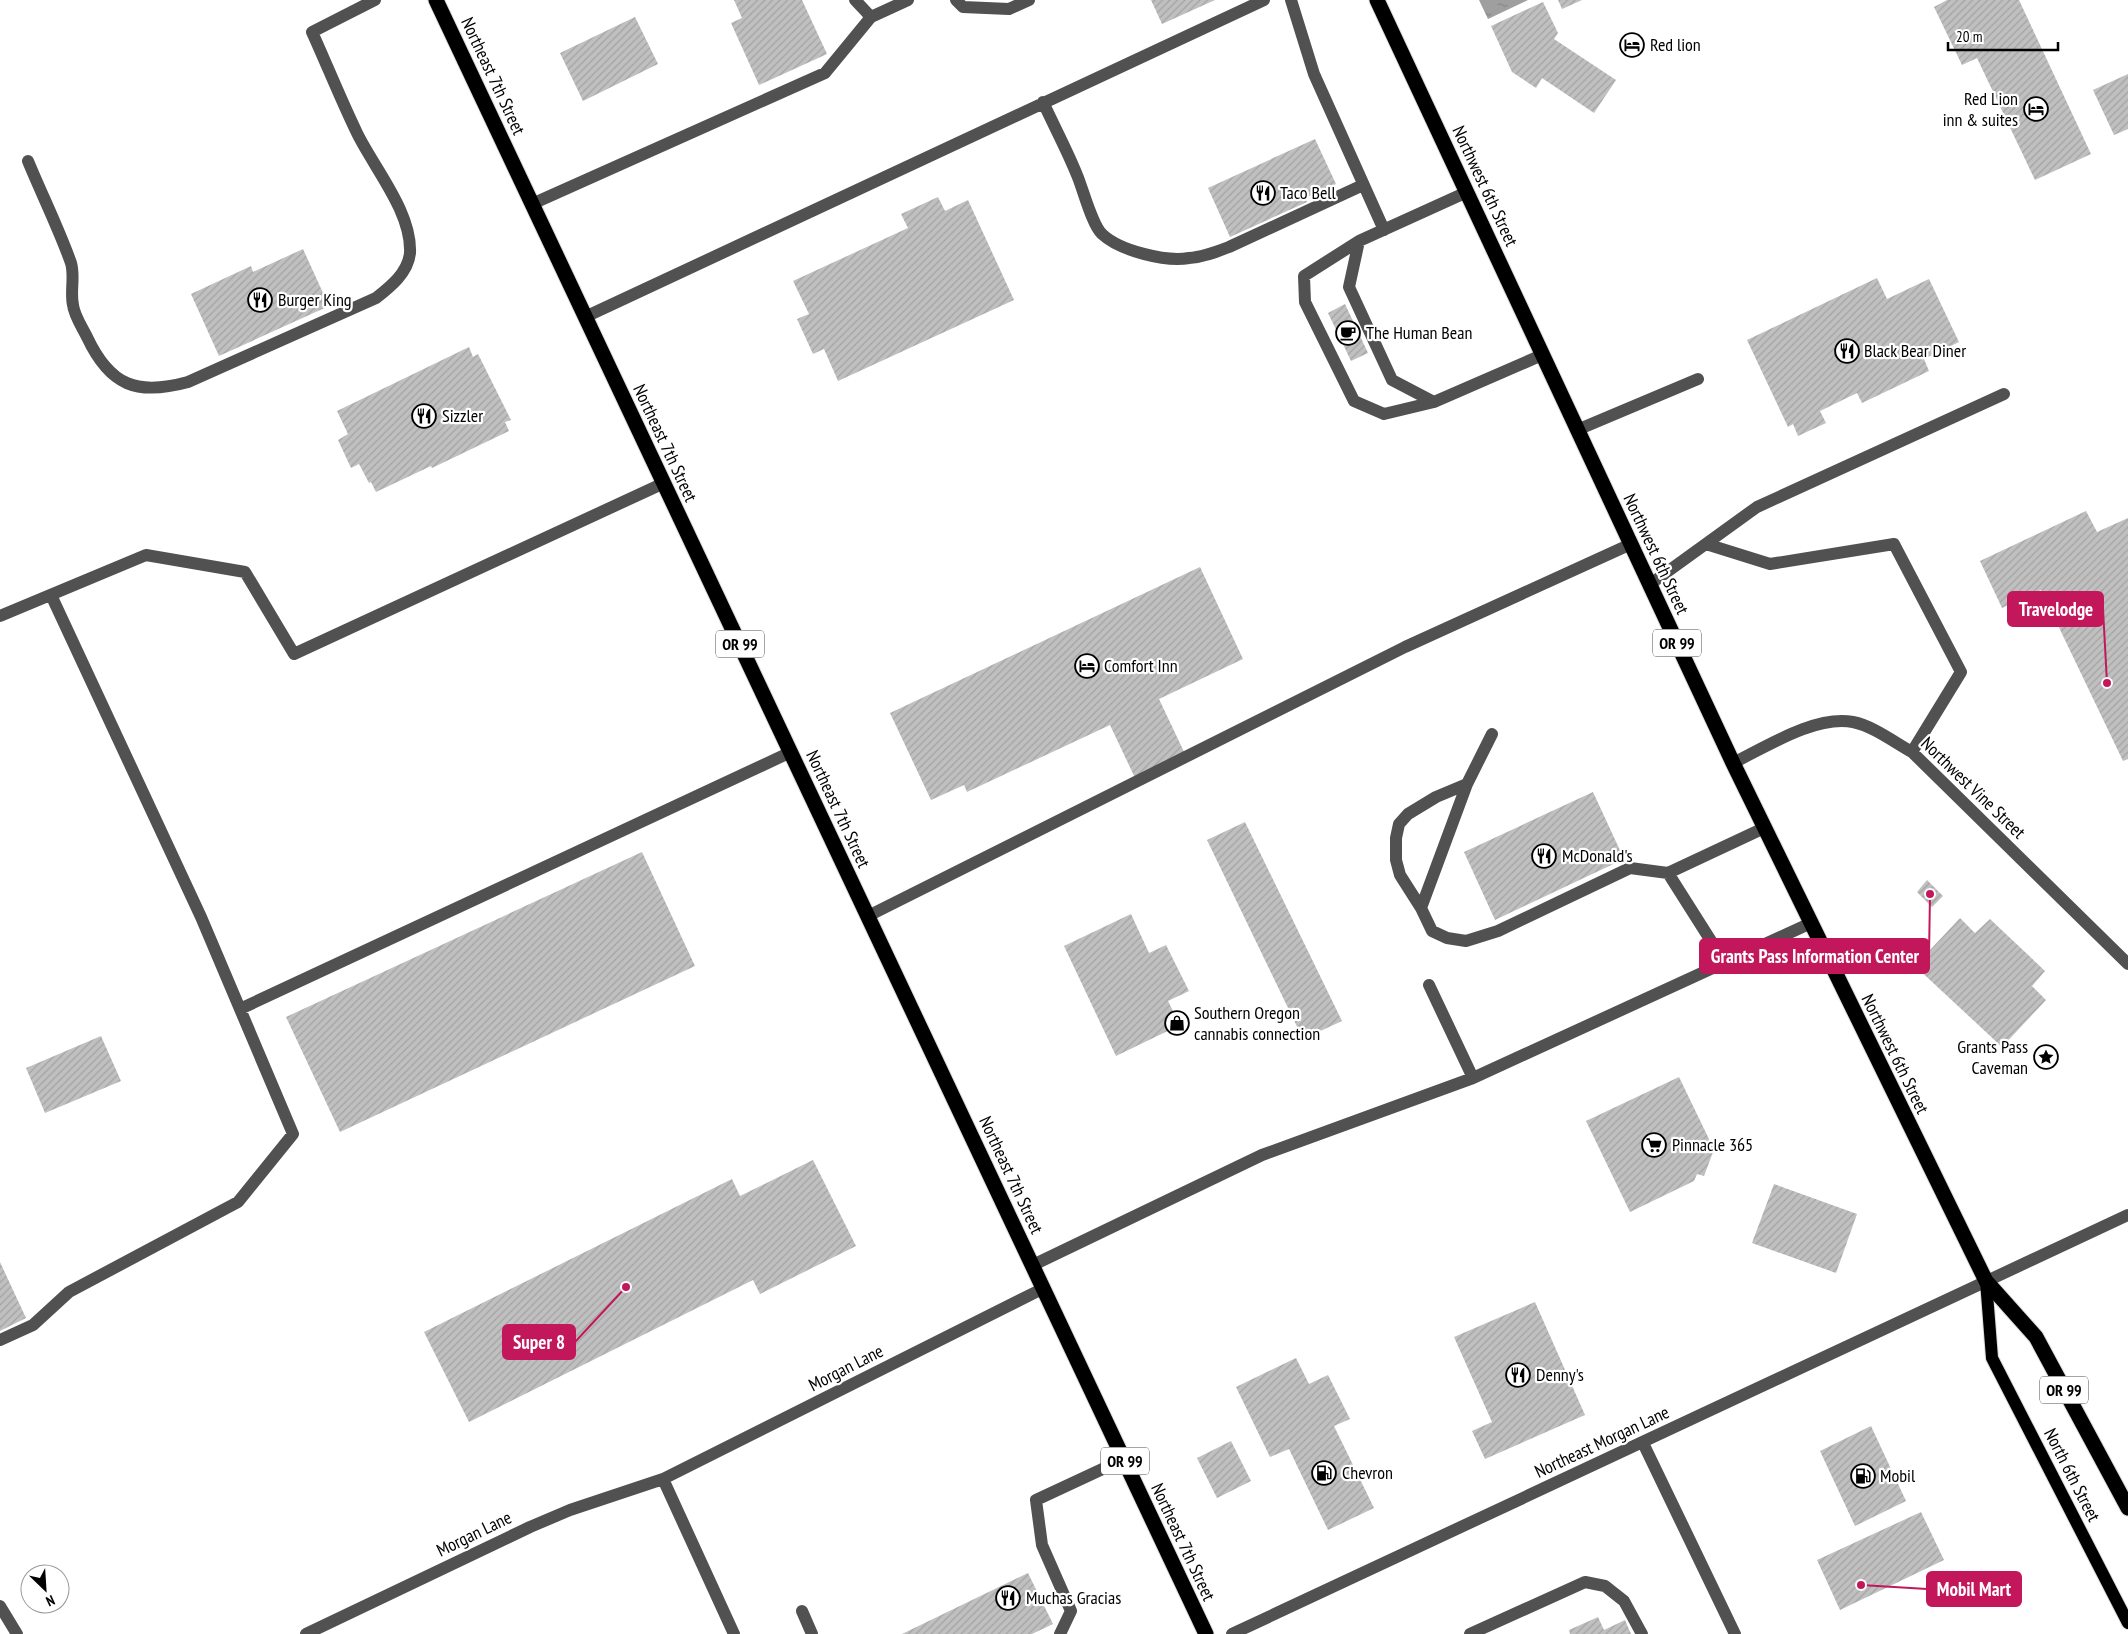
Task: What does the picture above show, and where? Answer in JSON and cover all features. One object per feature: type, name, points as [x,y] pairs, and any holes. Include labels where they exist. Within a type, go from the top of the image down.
[{"type":"highway","name":"Northeast 7th Street","points":[[436,0],[1206,1634]]},
{"type":"highway","name":"Northwest 6th Street","points":[[1377,0],[1733,763],[1986,1281]]},
{"type":"highway","name":"OR 99","points":[[1986,1281],[2036,1337],[2128,1508]]},
{"type":"main road","name":"North 6th Street","points":[[1986,1281],[1992,1358],[2128,1623]]},
{"type":"street","points":[[28,161],[72,266],[73,306],[92,349],[110,372],[127,385],[146,388],[167,388],[188,382],[376,298],[398,280],[410,255],[409,238],[392,193],[358,134],[312,32],[375,0]]},
{"type":"street","points":[[855,0],[871,17]]},
{"type":"street","points":[[532,204],[825,73],[871,17],[908,0]]},
{"type":"street","points":[[956,0],[963,7],[1009,10],[1029,0]]},
{"type":"street","points":[[586,317],[1264,0]]},
{"type":"street","points":[[1291,0],[1314,74],[1384,230]]},
{"type":"street","points":[[1043,102],[1077,174],[1097,227],[1102,234],[1132,250],[1160,257],[1186,259],[1208,255],[1363,185]]},
{"type":"street","points":[[1467,192],[1359,242],[1304,276],[1305,302],[1354,402],[1384,414],[1434,402],[1542,355]]},
{"type":"street","points":[[1359,242],[1348,287],[1392,380],[1434,402]]},
{"type":"street","points":[[1577,430],[1698,379]]},
{"type":"street","points":[[1649,585],[1757,507],[2004,394]]},
{"type":"street","points":[[0,616],[146,556],[245,572],[294,654],[664,483]]},
{"type":"street","points":[[868,916],[1405,647],[1631,544]]},
{"type":"street","points":[[1706,544],[1770,564],[1894,544],[1962,672],[1912,752]]},
{"type":"street","points":[[0,1340],[33,1325],[69,1292],[238,1202],[293,1134],[200,917],[51,595]]},
{"type":"street","name":"Northwest Vine Street","points":[[1733,763],[1799,731],[1828,722],[1853,722],[1875,731],[1912,752],[2128,964]]},
{"type":"street","points":[[1421,908],[1467,784],[1492,734]]},
{"type":"street","points":[[240,1009],[791,752]]},
{"type":"street","points":[[1467,784],[1436,797],[1408,814],[1399,824],[1396,860],[1400,875],[1421,908],[1432,930],[1447,938],[1466,941],[1498,931],[1630,868],[1668,873],[1764,828]]},
{"type":"street","points":[[1668,873],[1724,963]]},
{"type":"street","points":[[1033,1265],[1262,1155],[1473,1078],[1811,923]]},
{"type":"street","points":[[1429,985],[1473,1078]]},
{"type":"street","name":"Northeast Morgan Lane","points":[[1232,1634],[2128,1215]]},
{"type":"street","name":"Morgan Lane","points":[[306,1634],[530,1527],[570,1510],[663,1479],[1044,1288]]},
{"type":"street","points":[[1643,1443],[1735,1634]]},
{"type":"street","points":[[1060,1634],[1071,1610],[1042,1545],[1036,1500],[1124,1459]]},
{"type":"street","points":[[663,1479],[734,1634]]},
{"type":"street","points":[[1470,1634],[1585,1582],[1605,1586],[1624,1601],[1642,1634]]},
{"type":"street","points":[[0,1606],[17,1634]]},
{"type":"street","points":[[802,1611],[812,1634]]},
{"type":"water","points":[[1479,0],[1528,0],[1488,19]]},
{"type":"building","points":[[734,0],[802,0],[827,54],[759,85],[731,23],[742,18]]},
{"type":"building","points":[[1151,0],[1215,0],[1162,24]]},
{"type":"building","points":[[1558,0],[1582,0],[1562,9]]},
{"type":"building","name":"Red Lion inn & suites","points":[[1947,0],[2019,0],[2091,154],[2035,180],[1977,58],[1962,65],[1934,7]]},
{"type":"building","points":[[1543,2],[1558,33],[1554,39],[1616,80],[1594,113],[1542,78],[1536,88],[1512,72],[1491,26]]},
{"type":"building","points":[[635,17],[658,64],[583,101],[560,53]]},
{"type":"building","points":[[2128,74],[2128,129],[2114,135],[2093,90]]},
{"type":"building","name":"Taco Bell","points":[[1315,139],[1336,184],[1305,198],[1307,202],[1230,237],[1208,188]]},
{"type":"building","points":[[938,197],[945,211],[968,200],[1014,300],[838,381],[824,349],[813,354],[797,319],[809,314],[793,281],[908,228],[901,214]]},
{"type":"building","name":"Burger King","points":[[303,249],[329,306],[219,356],[191,294],[251,266],[253,272]]},
{"type":"building","name":"Black Bear Diner","points":[[1877,278],[1887,299],[1929,279],[1959,342],[1924,359],[1929,371],[1862,403],[1857,393],[1820,411],[1826,423],[1798,436],[1793,424],[1788,427],[1747,340]]},
{"type":"building","name":"The Human Bean","points":[[1345,304],[1368,353],[1351,361],[1328,313]]},
{"type":"building","name":"Sizzler","points":[[469,347],[473,357],[478,354],[511,420],[505,422],[509,431],[432,468],[431,466],[376,492],[359,464],[351,468],[338,440],[348,434],[337,411]]},
{"type":"building","points":[[2086,511],[2097,532],[2128,518],[2128,759],[2123,761],[2041,590],[2002,608],[1980,561]]},
{"type":"building","points":[[1200,567],[1243,659],[1159,699],[1186,756],[1136,780],[1110,725],[967,792],[964,785],[931,800],[890,713]]},
{"type":"building","name":"McDonald's","points":[[1593,792],[1624,859],[1495,920],[1464,852]]},
{"type":"building","points":[[1245,822],[1342,1021],[1303,1039],[1207,840]]},
{"type":"building","points":[[642,852],[695,966],[340,1132],[286,1017]]},
{"type":"building","points":[[1927,880],[1943,896],[1932,907],[1917,892]]},
{"type":"building","points":[[1131,914],[1149,953],[1166,945],[1189,991],[1168,1001],[1180,1025],[1116,1056],[1064,946]]},
{"type":"building","points":[[1960,918],[1975,933],[1990,919],[2045,971],[2032,986],[2046,1000],[2002,1047],[1915,966]]},
{"type":"building","points":[[101,1036],[121,1081],[45,1113],[26,1068]]},
{"type":"building","name":"Pinnacle 365","points":[[1679,1077],[1709,1139],[1708,1144],[1715,1147],[1704,1176],[1697,1174],[1694,1181],[1630,1212],[1586,1121]]},
{"type":"building","points":[[813,1160],[856,1246],[760,1294],[753,1280],[469,1422],[424,1332],[732,1179],[740,1196]]},
{"type":"building","points":[[1774,1184],[1857,1214],[1836,1273],[1752,1243]]},
{"type":"building","points":[[0,1262],[26,1318],[0,1331]]},
{"type":"building","points":[[1535,1302],[1585,1415],[1485,1459],[1472,1431],[1492,1422],[1454,1337]]},
{"type":"building","points":[[1296,1358],[1309,1384],[1328,1375],[1350,1419],[1334,1426],[1374,1508],[1328,1530],[1289,1449],[1270,1457],[1236,1387]]},
{"type":"building","name":"Mobil","points":[[1871,1426],[1906,1501],[1855,1526],[1820,1451]]},
{"type":"building","points":[[1231,1441],[1251,1481],[1217,1498],[1197,1458]]},
{"type":"building","points":[[1921,1512],[1944,1560],[1840,1610],[1817,1560]]},
{"type":"building","name":"Muchas Gracias","points":[[1028,1573],[1053,1624],[1032,1634],[902,1634]]},
{"type":"building","points":[[1598,1617],[1604,1630],[1625,1620],[1631,1634],[1570,1634],[1569,1630]]},
{"type":"place","name":"Red lion","points":[[1632,45]]},
{"type":"place","name":"Red Lion inn & suites","points":[[2036,109]]},
{"type":"place","name":"Taco Bell","points":[[1263,193]]},
{"type":"place","name":"Burger King","points":[[260,300]]},
{"type":"place","name":"The Human Bean","points":[[1348,333]]},
{"type":"place","name":"Black Bear Diner","points":[[1847,351]]},
{"type":"place","name":"Sizzler","points":[[424,416]]},
{"type":"place","name":"Comfort Inn","points":[[1087,666]]},
{"type":"place","name":"Travelodge","points":[[2107,683]]},
{"type":"place","name":"McDonald's","points":[[1544,856]]},
{"type":"place","name":"Grants Pass Information Center","points":[[1930,894]]},
{"type":"place","name":"Southern Oregon cannabis connection","points":[[1177,1023]]},
{"type":"place","name":"Grants Pass Caveman","points":[[2046,1057]]},
{"type":"place","name":"Pinnacle 365","points":[[1654,1145]]},
{"type":"place","name":"Super 8","points":[[626,1287]]},
{"type":"place","name":"Denny's","points":[[1518,1375]]},
{"type":"place","name":"Chevron","points":[[1324,1473]]},
{"type":"place","name":"Mobil","points":[[1863,1476]]},
{"type":"place","name":"Mobil Mart","points":[[1861,1585]]},
{"type":"place","name":"Muchas Gracias","points":[[1008,1598]]}]
